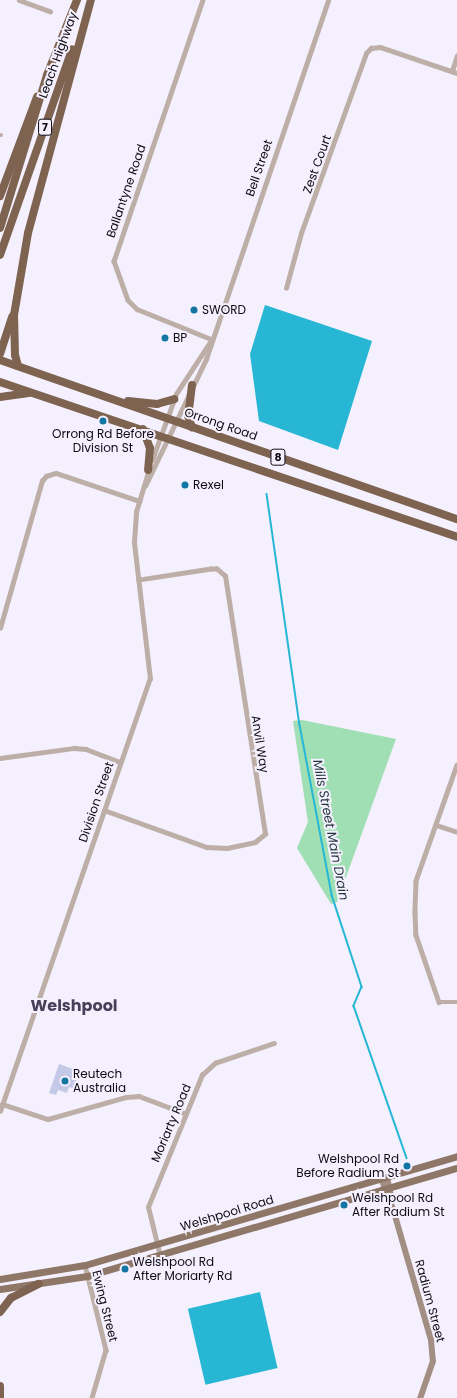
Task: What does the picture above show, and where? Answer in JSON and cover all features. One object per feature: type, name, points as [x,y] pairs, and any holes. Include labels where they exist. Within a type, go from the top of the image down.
[{"type":"highway","name":"Leach Highway","points":[[0,228],[47,75],[77,0]]},
{"type":"highway","name":"Leach Highway","points":[[0,255],[91,0]]},
{"type":"highway","points":[[18,366],[15,355],[16,305],[28,233],[50,146],[91,0]]},
{"type":"highway","points":[[0,196],[47,75]]},
{"type":"highway","points":[[0,354],[16,305]]},
{"type":"highway","name":"Orrong Road","points":[[0,360],[457,519]]},
{"type":"highway","name":"8","points":[[0,382],[164,436],[457,537]]},
{"type":"highway","points":[[192,385],[188,416],[192,427]]},
{"type":"highway","points":[[0,396],[32,393]]},
{"type":"highway","points":[[104,397],[151,404],[174,400]]},
{"type":"highway","points":[[143,429],[150,448],[148,470]]},
{"type":"highway","points":[[0,1312],[11,1298],[38,1284]]},
{"type":"highway","points":[[0,1386],[0,1398]]},
{"type":"main road","name":"Welshpool Road","points":[[0,1279],[84,1265],[157,1245],[457,1156]]},
{"type":"main road","name":"Welshpool Road","points":[[0,1289],[87,1276],[160,1256],[457,1168]]},
{"type":"main road","points":[[120,1255],[140,1255],[145,1260]]},
{"type":"street","points":[[19,0],[50,11]]},
{"type":"street","name":"Ballantyne Road","points":[[203,0],[114,261],[128,300],[137,309],[211,341]]},
{"type":"street","name":"Bell Street","points":[[170,420],[192,385],[206,358],[328,0]]},
{"type":"street","name":"Zest Court","points":[[286,288],[301,233],[366,53],[371,48],[380,47],[452,71]]},
{"type":"street","points":[[457,56],[452,71],[457,73]]},
{"type":"street","name":"Bell Street","points":[[170,420],[174,400],[199,354],[211,341]]},
{"type":"street","points":[[164,436],[170,420]]},
{"type":"street","points":[[164,436],[170,420]]},
{"type":"street","name":"Division Street","points":[[143,490],[148,470],[164,436]]},
{"type":"street","name":"Division Street","points":[[0,1111],[150,679],[134,542],[139,501],[164,436]]},
{"type":"street","points":[[0,628],[42,481],[46,476],[56,473],[139,501]]},
{"type":"street","name":"Anvil Way","points":[[104,810],[207,846],[227,848],[254,842],[265,834],[225,576],[217,569],[211,569],[139,580]]},
{"type":"street","points":[[0,758],[74,748],[86,749],[120,762]]},
{"type":"street","points":[[457,765],[416,881],[416,935],[439,1002],[457,1002]]},
{"type":"street","points":[[436,825],[457,832]]},
{"type":"street","name":"Moriarty Road","points":[[160,1256],[148,1207],[184,1113],[207,1068],[274,1043]]},
{"type":"street","points":[[2,1104],[48,1119],[132,1096],[184,1113]]},
{"type":"street","name":"Radium Street","points":[[384,1177],[432,1351],[433,1361],[420,1398]]},
{"type":"street","name":"Ewing Street","points":[[84,1265],[106,1350],[92,1398]]},
{"type":"green space","points":[[302,720],[396,739],[337,902],[331,904],[297,848],[308,822],[293,721]]},
{"type":"water","points":[[265,305],[372,341],[338,450],[259,421],[250,354]]},
{"type":"water","points":[[260,1292],[278,1368],[205,1385],[188,1309]]},
{"type":"building","name":"Reutech Australia","points":[[59,1064],[81,1072],[75,1089],[69,1087],[67,1093],[58,1090],[56,1095],[49,1093]]},
{"type":"waterway","name":"Mills Street Main Drain","points":[[267,494],[300,725],[332,895],[362,987],[354,1006],[407,1158]]},
{"type":"place","name":"SWORD","points":[[194,310]]},
{"type":"place","name":"BP","points":[[165,338]]},
{"type":"place","name":"Orrong Rd Before Division St","points":[[103,421]]},
{"type":"place","name":"Rexel","points":[[185,485]]},
{"type":"place","name":"Reutech Australia","points":[[65,1081]]},
{"type":"place","name":"Welshpool Rd Before Radium St","points":[[407,1166]]},
{"type":"place","name":"Welshpool Rd After Radium St","points":[[344,1205]]},
{"type":"place","name":"Welshpool Rd After Moriarty Rd","points":[[125,1269]]},
{"type":"district","name":"Welshpool","points":[[74,1006]]}]
